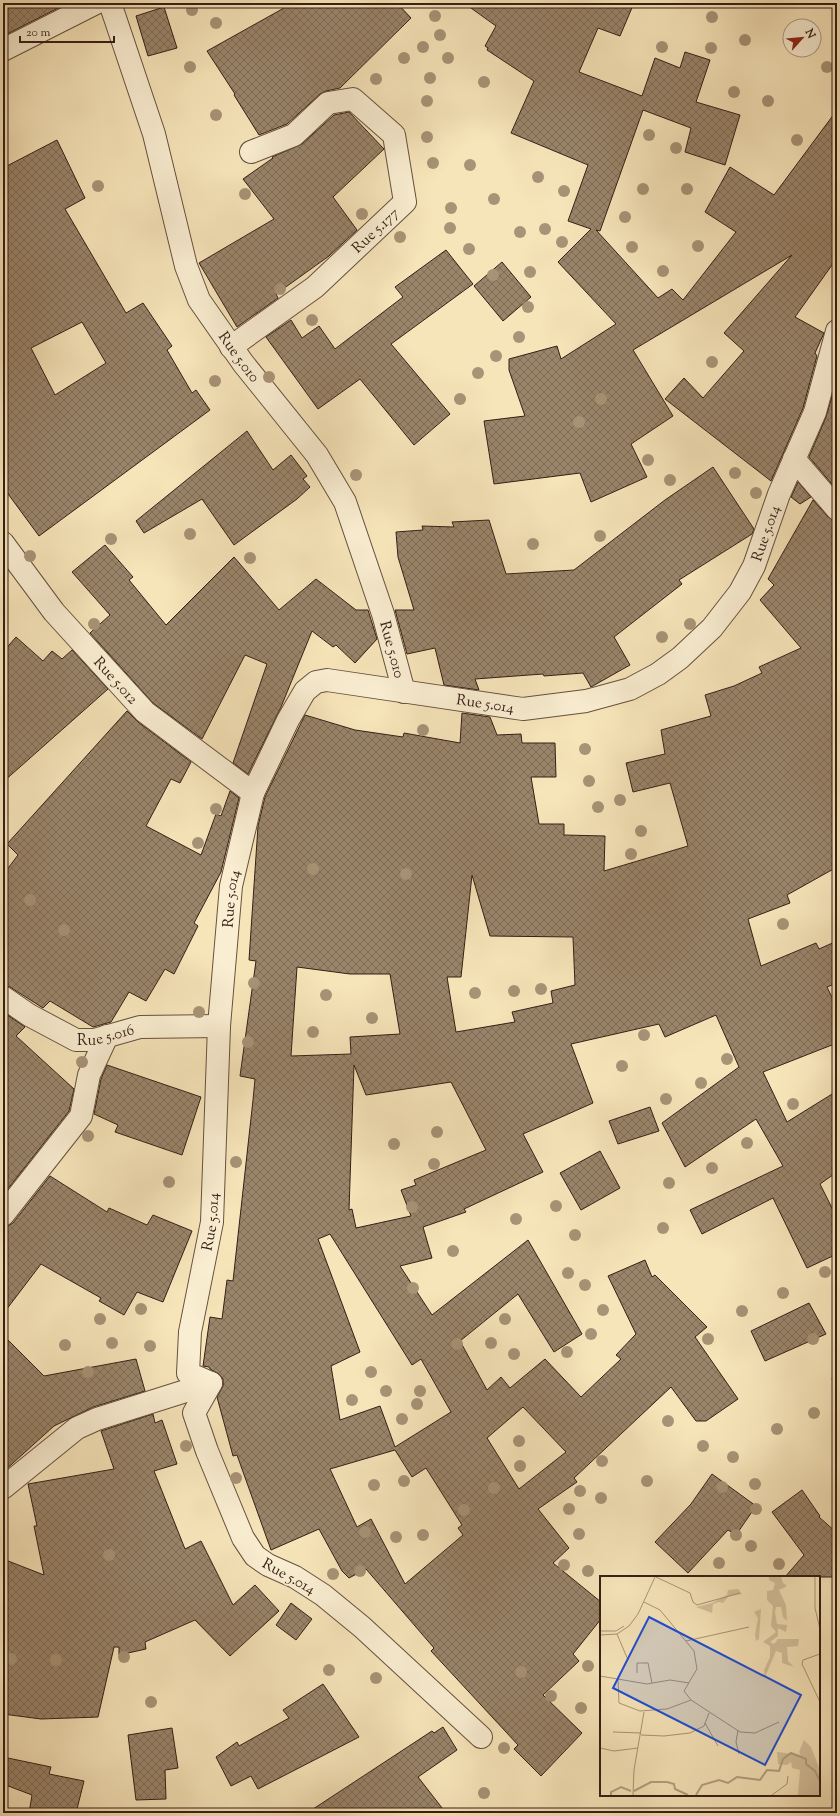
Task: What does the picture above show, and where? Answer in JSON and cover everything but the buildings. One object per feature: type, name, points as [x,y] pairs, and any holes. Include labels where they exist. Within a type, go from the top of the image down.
[{"type":"street","points":[[3,50],[96,3]]},
{"type":"street","name":"Rue 5.010","points":[[110,3],[154,134],[176,218],[186,266],[199,300],[265,393],[317,455],[345,502],[383,614],[404,692]]},
{"type":"street","name":"Rue 5.177","points":[[231,347],[315,287],[405,202],[394,135],[353,99],[328,103],[294,135],[251,152]]},
{"type":"street","name":"Rue 5.014","points":[[480,1737],[362,1627],[323,1595],[295,1578],[268,1565],[255,1556],[243,1538],[207,1451],[194,1413],[211,1383],[188,1373],[191,1326],[212,1222],[219,1026],[231,886],[253,793],[288,720],[306,691],[316,682],[327,680],[523,709],[586,701],[630,690],[658,674],[680,658],[712,628],[740,592],[754,566],[780,494],[815,412],[837,331]]},
{"type":"street","points":[[794,459],[837,509]]},
{"type":"street","name":"Rue 5.012","points":[[3,544],[54,612],[145,712],[253,793]]},
{"type":"street","name":"Rue 5.016","points":[[3,998],[28,1015],[76,1040],[86,1041],[140,1027],[219,1026]]},
{"type":"street","points":[[3,1215],[81,1116],[89,1075],[107,1036]]},
{"type":"street","points":[[3,1488],[77,1428],[97,1418],[211,1383]]},
{"type":"green space","points":[[837,1372],[837,1393],[834,1392],[832,1378]]}]
